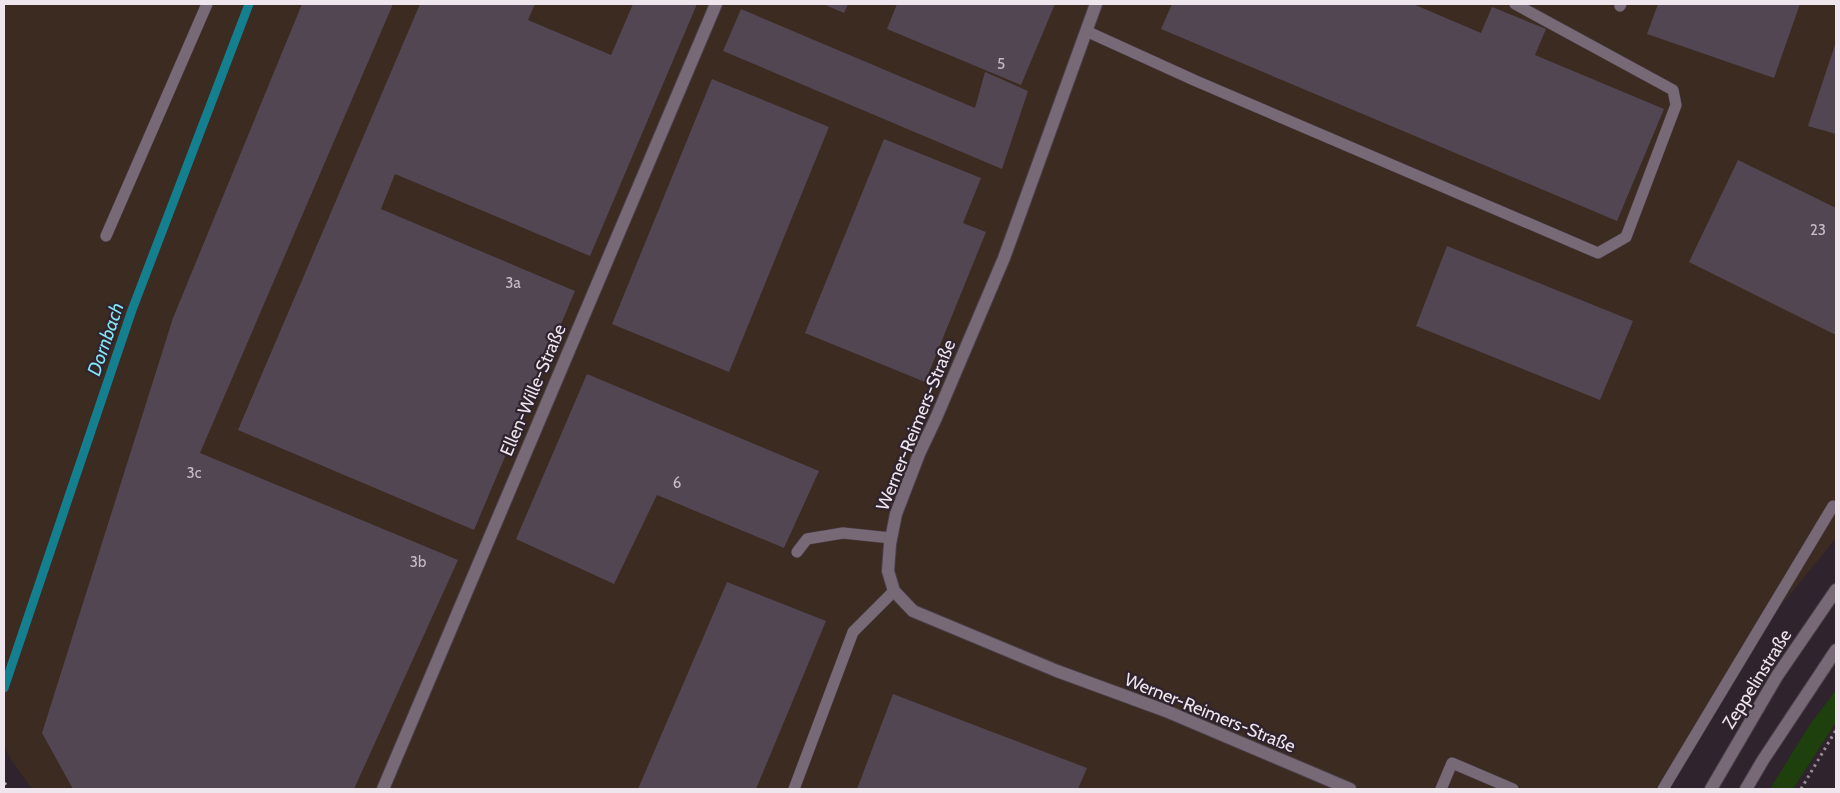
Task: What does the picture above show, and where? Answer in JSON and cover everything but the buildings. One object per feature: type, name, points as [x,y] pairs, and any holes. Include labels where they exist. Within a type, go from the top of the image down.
[{"type":"street","name":"Ellen-Wille-Straße","points":[[383,789],[716,4]]},
{"type":"street","name":"Werner-Reimers-Straße","points":[[1096,4],[1004,258],[919,454],[896,514],[891,538],[888,571],[894,591],[913,610],[1058,671],[1166,711],[1350,789]]},
{"type":"street","name":"Zeppelinstraße","points":[[1711,789],[1777,676],[1836,590]]},
{"type":"street","points":[[1746,789],[1836,650]]},
{"type":"lane","points":[[106,236],[206,4]]},
{"type":"lane","points":[[1086,31],[1196,81],[1598,253],[1626,237],[1676,105],[1673,90],[1514,4]]},
{"type":"lane","points":[[1663,789],[1833,506]]},
{"type":"lane","points":[[797,552],[807,539],[843,533],[891,538]]},
{"type":"lane","points":[[794,789],[853,632],[894,591]]},
{"type":"lane","points":[[1441,789],[1452,763],[1513,789]]},
{"type":"path","points":[[1801,789],[1836,730]]},
{"type":"shaded area","points":[[4,4],[1836,4],[1836,538],[1748,646],[1655,789],[32,789],[10,758],[4,746]]},
{"type":"green space","points":[[1836,690],[1836,722],[1793,789],[1770,789],[1809,726]]},
{"type":"waterway","name":"Dornbach","points":[[4,688],[132,310],[249,4]]},
{"type":"railway","points":[[4,783],[8,789]]}]
